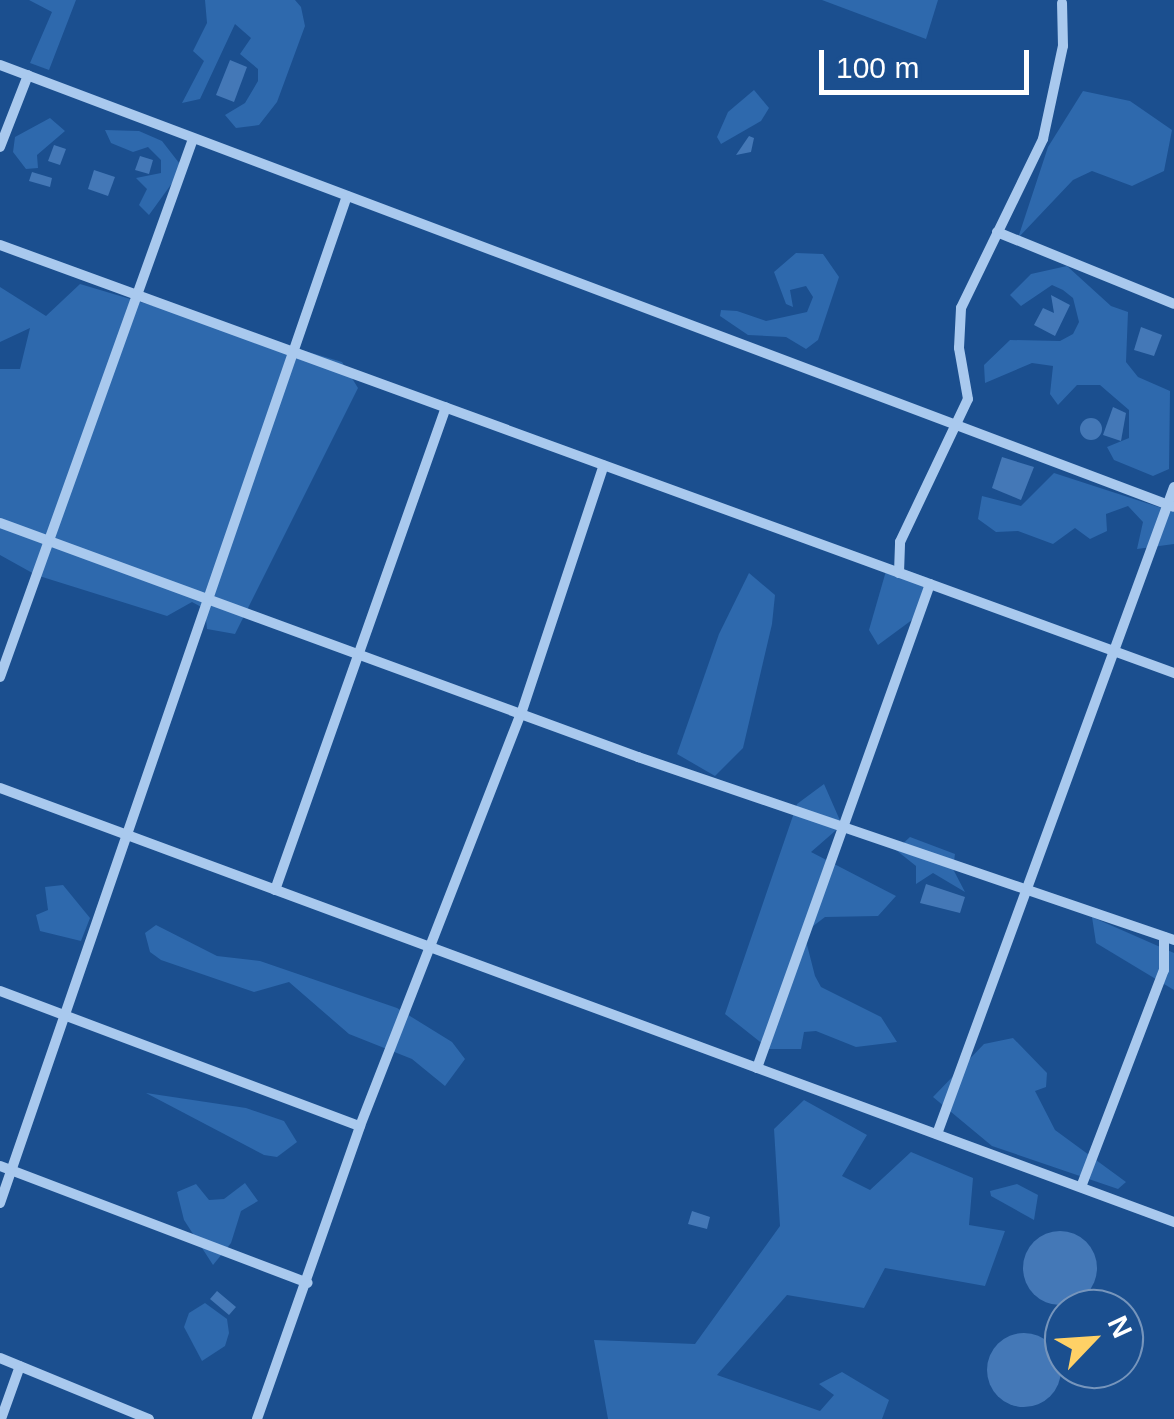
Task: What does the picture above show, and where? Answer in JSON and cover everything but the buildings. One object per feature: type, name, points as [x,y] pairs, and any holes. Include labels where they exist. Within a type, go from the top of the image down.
[{"type":"street","points":[[900,573],[900,542],[960,426],[968,399],[958,348],[961,308],[1043,139],[1063,46],[1062,2]]},
{"type":"street","points":[[0,65],[1171,506]]},
{"type":"street","points":[[0,148],[28,75]]},
{"type":"street","points":[[0,677],[192,139]]},
{"type":"street","points":[[0,1203],[6,1168],[130,836],[347,196]]},
{"type":"street","points":[[997,232],[1174,304]]},
{"type":"street","points":[[0,245],[1174,673]]},
{"type":"street","points":[[275,890],[446,408]]},
{"type":"street","points":[[257,1419],[308,1283],[360,1126],[521,714],[604,465]]},
{"type":"street","points":[[937,1134],[1171,506],[1174,487]]},
{"type":"street","points":[[0,523],[521,714],[1169,938],[1164,970],[1080,1188]]},
{"type":"street","points":[[758,1068],[930,584]]},
{"type":"street","points":[[0,788],[1174,1222]]},
{"type":"street","points":[[0,991],[360,1126]]},
{"type":"street","points":[[6,1168],[308,1283]]},
{"type":"street","points":[[0,1358],[149,1419]]},
{"type":"street","points":[[1,1419],[20,1366]]},
{"type":"shaded area","points":[[29,0],[76,0],[49,70],[30,63],[52,12]]},
{"type":"shaded area","points":[[205,0],[295,0],[301,7],[305,26],[277,102],[259,125],[236,128],[225,115],[245,103],[258,81],[258,69],[240,54],[251,38],[235,24],[200,99],[182,103],[204,61],[193,51],[207,23]]},
{"type":"shaded area","points":[[822,0],[938,0],[926,39]]},
{"type":"shaded area","points":[[754,90],[769,108],[761,121],[721,144],[717,137],[728,112]]},
{"type":"shaded area","points":[[1083,91],[1130,101],[1172,130],[1164,171],[1132,186],[1092,171],[1073,180],[1018,238],[1048,147]]},
{"type":"shaded area","points":[[50,118],[65,131],[37,155],[38,168],[26,169],[13,152],[15,137]]},
{"type":"shaded area","points":[[105,130],[139,131],[162,141],[183,168],[149,215],[139,205],[147,189],[136,178],[161,173],[161,160],[148,147],[133,152],[111,143]]},
{"type":"shaded area","points":[[796,253],[823,254],[839,277],[818,340],[806,349],[786,337],[748,335],[720,316],[721,310],[737,311],[766,321],[807,312],[813,297],[806,286],[790,290],[793,307],[786,304],[774,272]]},
{"type":"shaded area","points":[[1067,266],[1111,306],[1128,312],[1126,362],[1138,377],[1170,391],[1169,469],[1153,476],[1114,460],[1107,447],[1129,438],[1129,410],[1100,385],[1077,385],[1058,405],[1050,394],[1053,366],[1032,363],[985,383],[984,365],[1010,340],[1060,341],[1073,334],[1079,322],[1073,298],[1063,290],[1052,285],[1021,306],[1010,295],[1031,274]]},
{"type":"shaded area","points":[[80,284],[342,362],[358,388],[235,634],[207,629],[205,609],[192,602],[167,616],[36,575],[0,555],[0,369],[20,369],[30,328],[0,342],[0,287],[46,316]]},
{"type":"shaded area","points":[[1054,473],[1174,512],[1174,544],[1137,549],[1143,522],[1128,506],[1106,514],[1107,531],[1090,539],[1075,528],[1053,544],[1018,531],[996,532],[978,519],[982,496],[1021,506]]},
{"type":"shaded area","points":[[888,564],[928,578],[916,617],[878,645],[869,630]]},
{"type":"shaded area","points":[[749,573],[775,595],[772,624],[743,748],[715,776],[677,754],[719,634]]},
{"type":"shaded area","points":[[824,784],[842,825],[811,852],[896,896],[878,916],[825,917],[804,933],[815,976],[821,987],[881,1017],[897,1042],[856,1047],[816,1031],[804,1032],[801,1049],[769,1049],[725,1014],[797,804]]},
{"type":"shaded area","points":[[910,837],[955,854],[953,869],[965,892],[933,873],[916,884],[916,866],[896,850]]},
{"type":"shaded area","points":[[63,885],[90,918],[81,941],[40,931],[36,915],[48,910],[45,887]]},
{"type":"shaded area","points":[[1092,917],[1174,953],[1174,990],[1096,943]]},
{"type":"shaded area","points":[[156,925],[217,956],[260,961],[397,1008],[452,1042],[465,1059],[445,1086],[412,1059],[349,1034],[289,982],[254,992],[161,960],[150,952],[145,933]]},
{"type":"shaded area","points":[[1013,1038],[1047,1073],[1046,1087],[1035,1091],[1055,1130],[1126,1182],[1118,1189],[992,1146],[933,1097],[984,1044]]},
{"type":"shaded area","points":[[146,1093],[246,1108],[284,1121],[297,1142],[277,1157],[264,1155]]},
{"type":"shaded area","points":[[804,1100],[867,1135],[842,1176],[870,1190],[911,1152],[973,1178],[969,1225],[1005,1231],[985,1286],[885,1268],[864,1308],[787,1295],[717,1375],[820,1411],[834,1395],[819,1384],[842,1372],[889,1400],[882,1419],[608,1419],[594,1340],[695,1344],[780,1226],[774,1129]]},
{"type":"shaded area","points":[[245,1183],[258,1201],[241,1211],[231,1243],[213,1265],[184,1220],[177,1192],[196,1184],[209,1200],[224,1199]]},
{"type":"shaded area","points":[[1017,1184],[1038,1195],[1034,1220],[991,1196],[990,1191]]},
{"type":"shaded area","points":[[205,1303],[227,1319],[229,1333],[225,1346],[202,1361],[184,1327],[189,1313]]}]
